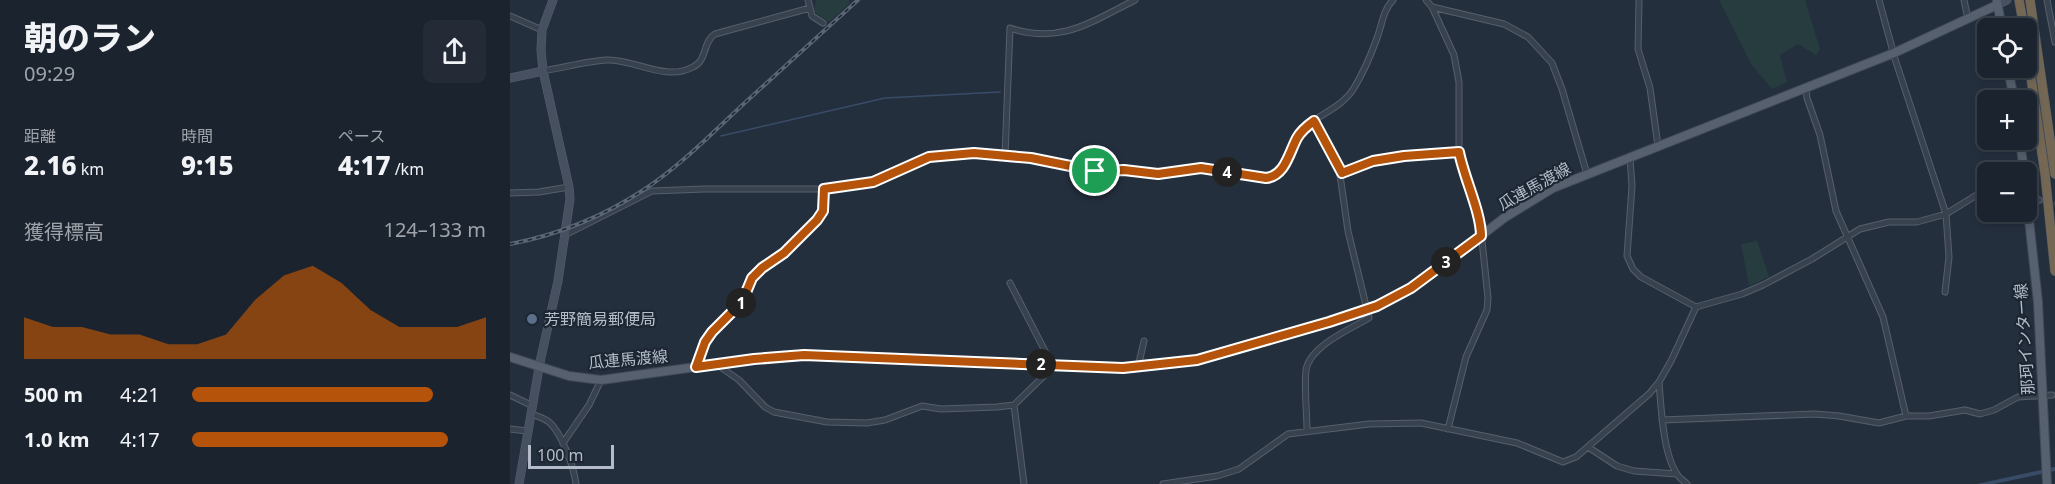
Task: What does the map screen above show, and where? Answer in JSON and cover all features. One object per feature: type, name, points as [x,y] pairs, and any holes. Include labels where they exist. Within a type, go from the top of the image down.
[{"type":"highway","points":[[2030,0],[2055,174]]},
{"type":"highway","points":[[2019,1],[2022,18]]},
{"type":"highway","points":[[2031,78],[2045,174],[2055,271]]},
{"type":"main road","name":"瓜連馬渡線","points":[[510,357],[569,376],[601,380],[754,359],[813,355],[1138,367],[1197,360],[1367,310],[1411,288],[1528,202],[1553,188],[1894,53],[1968,19],[1997,2]]},
{"type":"main road","points":[[1997,2],[1999,18]]},
{"type":"main road","name":"那珂インター線","points":[[2030,222],[2048,395],[2047,484]]},
{"type":"street","points":[[519,484],[570,199],[543,71],[541,50],[542,30],[553,0]]},
{"type":"street","points":[[810,0],[812,16],[823,23]]},
{"type":"street","points":[[1005,156],[1010,28],[1042,35],[1067,31],[1084,26],[1135,0]]},
{"type":"street","points":[[565,235],[652,191],[824,189],[873,182],[929,157],[974,153],[1031,158],[1095,171],[1124,170],[1158,174],[1201,168],[1266,178],[1273,177],[1280,172],[1298,136],[1306,127],[1338,106],[1354,89],[1370,56],[1386,9],[1393,0]]},
{"type":"street","points":[[1426,0],[1432,7],[1454,55],[1459,82],[1459,152],[1479,222],[1488,298],[1487,310],[1466,357],[1448,429]]},
{"type":"street","points":[[1639,0],[1638,49],[1650,88],[1658,146]]},
{"type":"street","points":[[1879,0],[1946,214],[1949,257],[1945,292]]},
{"type":"street","points":[[1964,0],[1968,19]]},
{"type":"street","points":[[1997,2],[2007,0]]},
{"type":"street","points":[[2047,0],[2055,42]]},
{"type":"street","points":[[1432,7],[1504,24],[1528,37],[1552,63],[1587,174]]},
{"type":"street","points":[[510,78],[606,60],[623,61],[666,72],[685,70],[700,62],[710,37],[715,34],[810,8]]},
{"type":"street","points":[[510,16],[542,30]]},
{"type":"street","points":[[1806,88],[1807,98],[1820,135],[1836,211],[1883,317],[1906,416]]},
{"type":"street","points":[[1314,121],[1342,173]]},
{"type":"street","points":[[1307,431],[1306,369],[1311,358],[1315,352],[1330,341],[1369,318],[1348,231],[1339,182],[1340,175],[1373,161],[1459,152]]},
{"type":"street","points":[[1630,157],[1632,186],[1627,256],[1633,269],[1641,277],[1696,307],[1742,294],[1763,285],[1860,229],[1888,222],[1917,222],[1946,214],[1977,195]]},
{"type":"street","points":[[510,193],[569,188]]},
{"type":"street","points":[[696,367],[705,342],[742,302],[752,278],[784,253],[817,220],[823,211],[824,189]]},
{"type":"street","points":[[716,364],[739,380],[765,407],[774,412],[827,422],[876,423],[921,406],[941,409],[1014,405],[1051,369],[1046,353],[1010,283]]},
{"type":"street","points":[[1163,484],[1217,476],[1239,469],[1288,434],[1391,422],[1421,423],[1517,443],[1563,462],[1576,458],[1649,394],[1659,382],[1696,307]]},
{"type":"street","points":[[1138,367],[1144,341]]},
{"type":"street","points":[[563,443],[589,405],[601,380]]},
{"type":"street","points":[[1659,382],[1662,420],[1669,455],[1677,474],[1687,484]]},
{"type":"street","points":[[510,395],[548,421],[563,443],[576,484]]},
{"type":"street","points":[[1662,420],[1815,414],[1879,423],[1906,416],[1929,416],[1965,410],[1980,414],[1994,410],[2019,397],[2048,395]]},
{"type":"street","points":[[1014,405],[1024,484]]},
{"type":"street","points":[[510,429],[527,431]]},
{"type":"street","points":[[1588,447],[1617,466],[1634,471],[1677,474]]},
{"type":"street","points":[[1217,476],[1218,484]]},
{"type":"green space","points":[[816,0],[849,0],[849,4],[829,22],[814,12]]},
{"type":"green space","points":[[1719,0],[1805,0],[1820,49],[1816,55],[1798,44],[1780,55],[1787,82],[1772,89],[1751,64]]},
{"type":"green space","points":[[1757,241],[1769,277],[1749,286],[1741,244]]},
{"type":"water","points":[[2055,467],[2055,471],[1994,484],[1977,484]]},
{"type":"waterway","points":[[721,136],[885,98],[1000,92]]},
{"type":"tunnel","points":[[2039,200],[2055,204]]},
{"type":"railway","points":[[510,244],[563,230],[613,208],[645,189],[699,146],[858,0]]},
{"type":"place","name":"芳野簡易郵便局","points":[[532,319]]},
{"type":"route","points":[[1314,121],[1342,173],[1373,161],[1459,152],[1481,236],[1429,276],[1377,306],[1197,360],[1123,368],[804,355],[696,367],[705,342],[742,302],[752,278],[802,237],[817,220],[823,211],[824,189],[873,182],[929,157],[974,153],[1031,158],[1095,171],[1124,170],[1158,174],[1201,168],[1266,178],[1273,177],[1280,172],[1298,136],[1314,121]]}]
